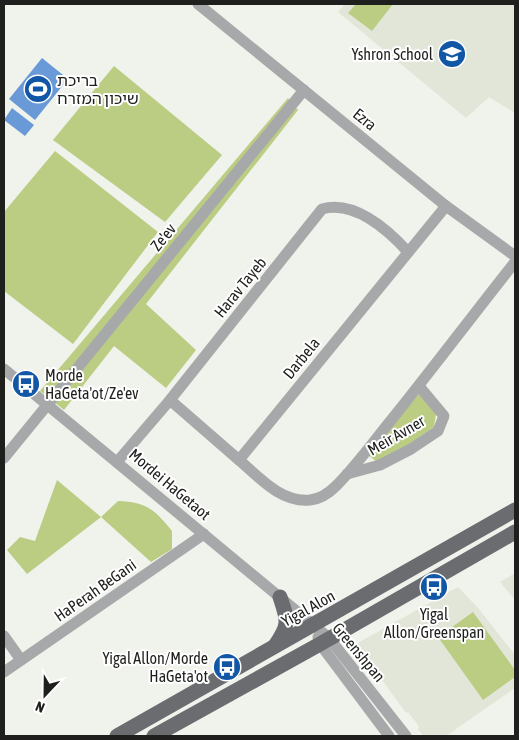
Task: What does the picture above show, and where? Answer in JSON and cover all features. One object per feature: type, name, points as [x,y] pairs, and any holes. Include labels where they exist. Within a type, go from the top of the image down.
[{"type":"main road","name":"Yigal Alon","points":[[117,736],[515,510]]},
{"type":"main road","points":[[154,736],[515,532]]},
{"type":"main road","points":[[274,646],[280,638],[287,621],[280,597]]},
{"type":"street","name":"Ezra","points":[[198,4],[446,206],[515,256]]},
{"type":"street","name":"Ze'ev","points":[[4,458],[304,90]]},
{"type":"street","name":"Harav Tayeb","points":[[117,462],[170,400],[322,209],[333,206],[345,207],[362,214],[397,240],[408,252]]},
{"type":"street","name":"Darbela","points":[[239,460],[446,206]]},
{"type":"street","name":"Meir Avner","points":[[239,460],[279,493],[302,500],[311,500],[320,498],[333,489],[420,386],[515,262]]},
{"type":"street","name":"Mordei HaGetaot","points":[[4,369],[314,625]]},
{"type":"street","name":"Meir Avner","points":[[347,474],[386,462],[438,431],[444,416],[420,386]]},
{"type":"street","points":[[170,400],[239,460]]},
{"type":"street","name":"HaPerah BeGani","points":[[4,672],[204,534]]},
{"type":"street","name":"Greenshpan","points":[[314,625],[389,736]]},
{"type":"street","points":[[4,636],[21,660]]},
{"type":"street","name":"Greenshpan","points":[[325,641],[406,736]]},
{"type":"shaded area","name":"Yshron School","points":[[345,4],[515,4],[515,113],[489,97],[466,118],[338,12]]},
{"type":"shaded area","points":[[515,573],[515,600],[500,582]]},
{"type":"shaded area","points":[[458,587],[479,609],[515,655],[515,688],[446,736],[423,736],[415,721],[408,712],[406,713],[356,644]]},
{"type":"green space","points":[[356,4],[393,4],[372,31],[348,13]]},
{"type":"green space","points":[[114,66],[222,155],[165,222],[53,140]]},
{"type":"green space","points":[[288,98],[298,110],[146,304],[196,350],[166,388],[114,346],[64,410],[40,391]]},
{"type":"green space","points":[[55,151],[158,232],[73,344],[4,291],[4,212]]},
{"type":"green space","points":[[419,394],[436,414],[434,427],[407,446],[377,462],[368,455]]},
{"type":"green space","points":[[57,480],[101,517],[27,574],[7,550],[20,537],[35,541]]},
{"type":"green space","points":[[118,501],[143,505],[155,513],[172,531],[172,549],[151,562],[101,517]]},
{"type":"green space","points":[[473,612],[515,670],[515,677],[483,700],[438,637]]},
{"type":"water","name":"בריכת שיכון המזרח","points":[[42,58],[68,79],[35,120],[9,99]]},
{"type":"water","points":[[12,108],[34,125],[25,136],[4,120]]},
{"type":"place","name":"Yshron School","points":[[452,54]]},
{"type":"place","name":"בריכת שיכון המזרח","points":[[38,89]]},
{"type":"place","name":"Morde HaGeta'ot/Ze'ev","points":[[26,384]]},
{"type":"place","name":"Yigal Allon/Greenspan","points":[[434,587]]},
{"type":"place","name":"Yigal Allon/Morde HaGeta'ot","points":[[227,667]]}]
